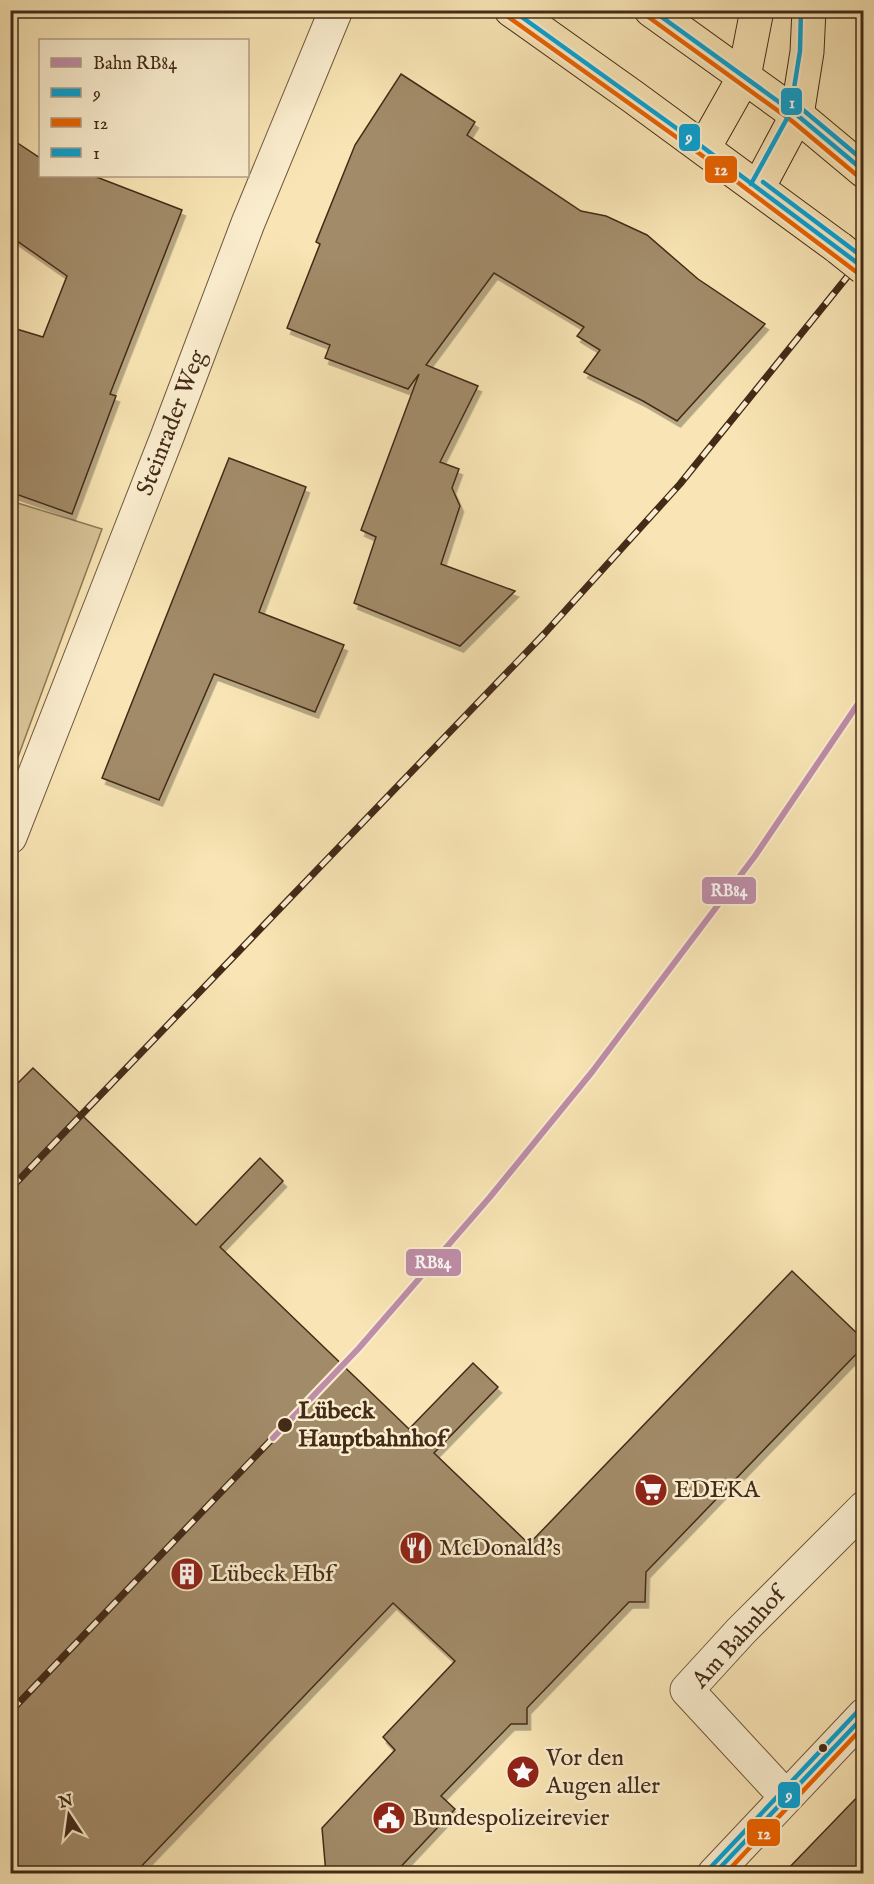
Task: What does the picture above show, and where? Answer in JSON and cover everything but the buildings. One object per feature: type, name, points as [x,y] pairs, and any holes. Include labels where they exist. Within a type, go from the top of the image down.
[{"type":"main road","points":[[511,10],[704,147],[864,268]]},
{"type":"main road","points":[[651,10],[797,115],[864,171]]},
{"type":"main road","points":[[704,147],[744,77],[757,10]]},
{"type":"main road","points":[[758,188],[797,115],[807,52],[809,10]]},
{"type":"street","name":"Steinrader Weg","points":[[10,837],[167,437],[248,223],[336,10]]},
{"type":"street","name":"Am Bahnhof","points":[[786,1797],[687,1690],[741,1630],[864,1508]]},
{"type":"street","points":[[714,1874],[864,1715]]},
{"type":"shaded area","points":[[10,501],[102,529],[11,776]]},
{"type":"railway","points":[[10,1189],[545,633],[680,484],[864,256]]},
{"type":"railway","points":[[10,1712],[273,1438]]},
{"type":"rail line","name":"RB84","points":[[273,1438],[359,1348],[490,1197],[592,1072],[755,856],[864,695]]},
{"type":"transit line","name":"9","points":[[512,10],[704,148],[864,268]]},
{"type":"transit line","name":"9","points":[[652,10],[797,115],[864,171]]},
{"type":"transit line","name":"1","points":[[751,184],[790,113],[800,51],[801,10]]},
{"type":"transit line","name":"12","points":[[507,16],[700,154],[859,274]]},
{"type":"transit line","name":"12","points":[[647,16],[792,121],[859,177]]},
{"type":"transit line","name":"1","points":[[802,109],[864,161]]},
{"type":"transit line","name":"1","points":[[763,182],[864,258]]},
{"type":"transit line","name":"1","points":[[709,1869],[859,1710]]},
{"type":"transit line","name":"9","points":[[714,1874],[864,1716]]},
{"type":"transit line","name":"12","points":[[725,1874],[864,1726]]},
{"type":"place","name":"Lübeck Hauptbahnhof","points":[[285,1425]]},
{"type":"place","name":"EDEKA","points":[[651,1490]]},
{"type":"place","name":"McDonald's","points":[[416,1548]]},
{"type":"place","name":"Lübeck Hbf","points":[[187,1574]]},
{"type":"place","name":"Vor den Augen aller","points":[[523,1772]]},
{"type":"place","name":"Bundespolizeirevier","points":[[389,1818]]}]
